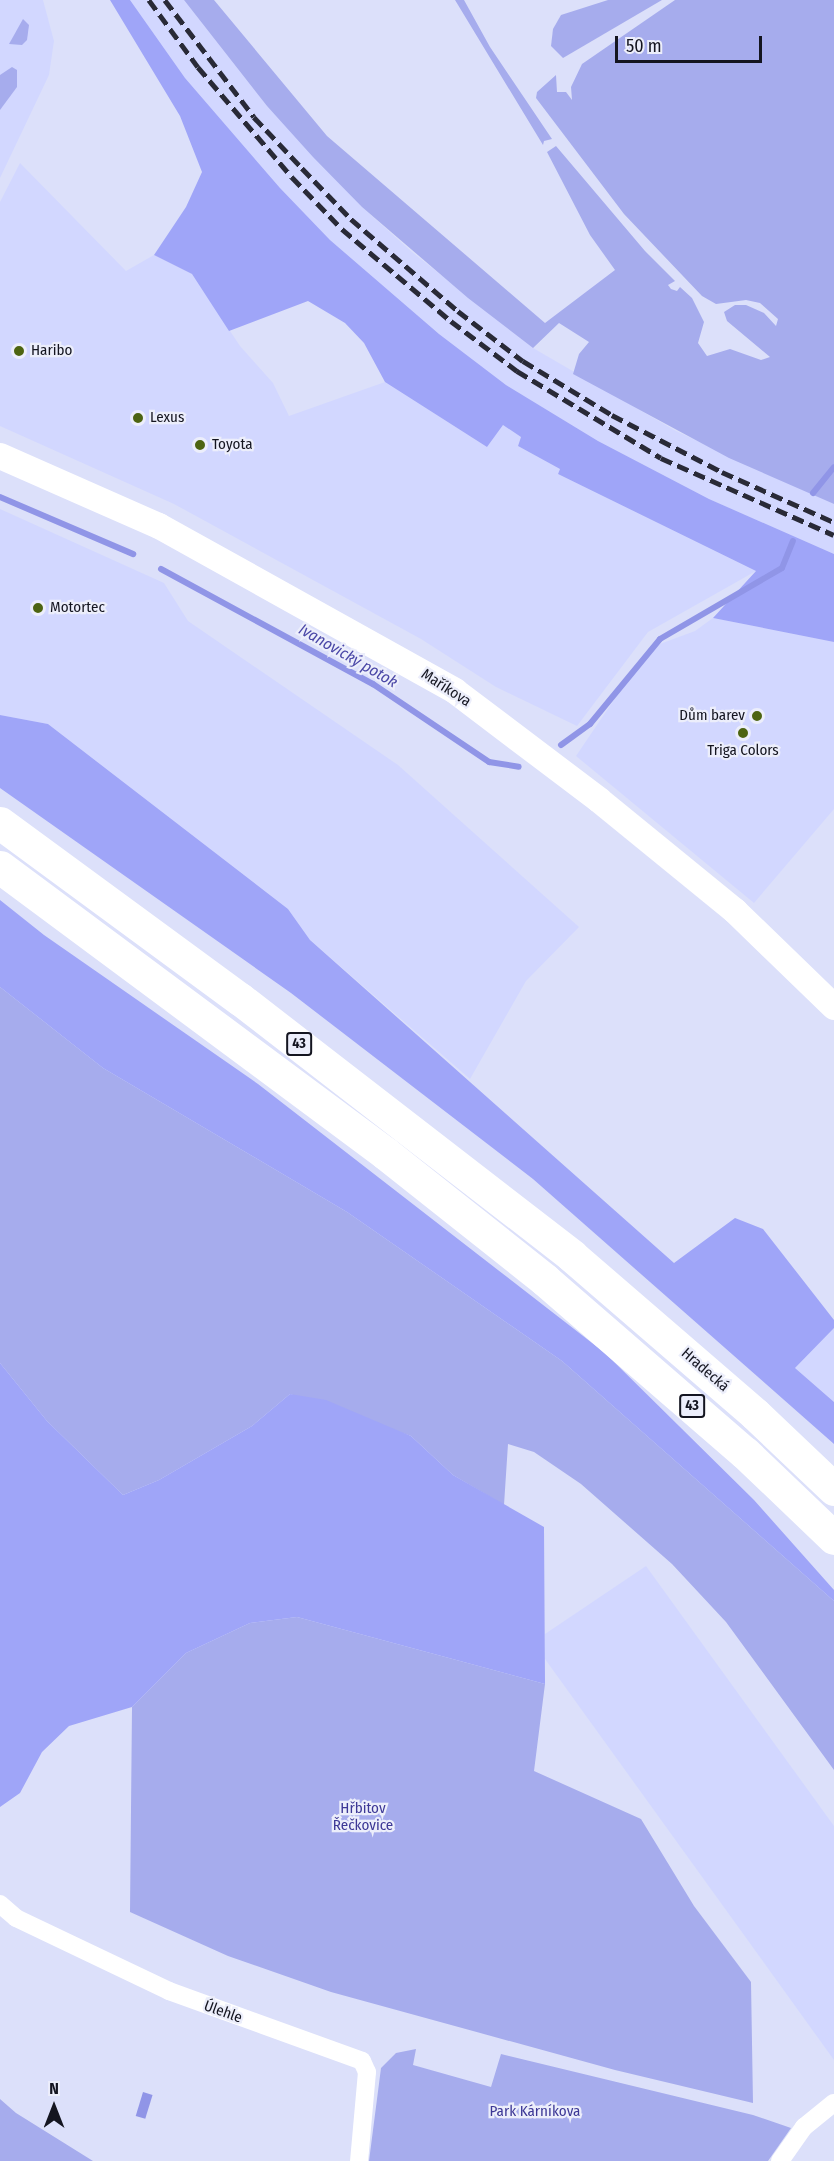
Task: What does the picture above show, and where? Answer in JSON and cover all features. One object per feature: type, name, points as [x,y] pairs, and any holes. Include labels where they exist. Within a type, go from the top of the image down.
[{"type":"highway","name":"Hradecká","points":[[0,823],[258,1013],[572,1256],[755,1414],[834,1489]]},
{"type":"highway","name":"43","points":[[0,867],[348,1125],[536,1273],[745,1452],[834,1538]]},
{"type":"street","name":"Maříkova","points":[[0,456],[159,526],[454,691],[600,800],[735,911],[834,1007]]},
{"type":"street","name":"Úlehle","points":[[0,1904],[16,1918],[169,1991],[362,2061],[367,2072],[359,2161]]},
{"type":"street","points":[[780,2161],[804,2127],[834,2103]]},
{"type":"shaded area","points":[[0,0],[43,0],[54,41],[49,75],[0,178]]},
{"type":"shaded area","points":[[110,0],[130,0],[185,78],[280,188],[330,240],[439,334],[506,385],[598,441],[709,499],[834,554],[834,642],[713,618],[756,571],[558,474],[560,469],[518,446],[521,437],[503,425],[487,447],[385,382],[364,343],[345,323],[308,301],[229,331],[192,274],[154,255],[186,207],[202,172],[180,116]]},
{"type":"shaded area","points":[[130,0],[184,0],[267,106],[362,207],[412,252],[533,348],[676,431],[834,504],[834,554],[709,499],[598,441],[506,385],[439,334],[330,240],[280,188],[185,78]]},
{"type":"shaded area","points":[[20,163],[126,271],[154,255],[192,274],[240,346],[273,383],[289,416],[385,382],[487,447],[503,425],[521,437],[518,446],[560,469],[558,474],[756,571],[648,632],[577,726],[496,687],[421,639],[174,504],[0,426],[0,202]]},
{"type":"shaded area","points":[[0,509],[164,583],[188,621],[398,765],[579,927],[526,981],[470,1079],[310,940],[288,909],[48,724],[0,715]]},
{"type":"shaded area","points":[[713,618],[834,642],[834,809],[754,903],[576,756],[649,648],[695,631]]},
{"type":"shaded area","points":[[0,715],[48,724],[288,909],[310,940],[674,1263],[735,1218],[763,1229],[834,1320],[834,1328],[795,1368],[834,1402],[834,1444],[533,1179],[291,993],[0,788]]},
{"type":"shaded area","points":[[0,900],[44,935],[258,1084],[605,1353],[754,1500],[834,1590],[834,1601],[562,1361],[347,1212],[103,1068],[0,987]]},
{"type":"shaded area","points":[[834,1328],[834,1402],[795,1368]]},
{"type":"shaded area","points":[[0,1363],[47,1421],[123,1495],[159,1480],[252,1426],[290,1394],[326,1400],[411,1436],[453,1475],[544,1527],[545,1684],[297,1617],[250,1623],[186,1653],[132,1707],[69,1726],[42,1752],[20,1793],[0,1807]]},
{"type":"shaded area","points":[[646,1566],[834,1826],[834,2060],[545,1659],[545,1634]]},
{"type":"shaded area","points":[[143,2092],[153,2095],[145,2119],[136,2116]]},
{"type":"green space","points":[[184,0],[214,0],[327,136],[545,323],[615,270],[590,235],[547,152],[556,146],[645,251],[675,281],[668,285],[671,289],[677,291],[680,287],[692,298],[704,322],[698,343],[707,356],[730,349],[761,360],[770,357],[727,321],[724,312],[735,305],[746,305],[764,313],[776,326],[778,319],[760,303],[746,300],[716,304],[702,296],[624,214],[536,98],[537,92],[556,75],[557,92],[566,92],[572,100],[571,87],[582,64],[675,0],[834,0],[834,504],[729,458],[573,374],[579,354],[589,342],[559,323],[533,348],[468,298],[362,207],[313,157],[267,106]]},
{"type":"green space","points":[[455,0],[464,0],[490,47],[552,139],[544,141],[543,145]]},
{"type":"green space","points":[[608,0],[662,0],[563,58],[551,46],[553,29],[561,15]]},
{"type":"green space","points":[[23,19],[29,25],[27,40],[22,45],[9,44]]},
{"type":"green space","points":[[12,67],[17,70],[17,87],[0,110],[0,75]]},
{"type":"green space","points":[[0,987],[103,1068],[347,1212],[562,1361],[834,1601],[834,1770],[726,1622],[672,1564],[581,1484],[534,1452],[508,1444],[504,1505],[453,1475],[411,1436],[290,1394],[252,1426],[159,1480],[123,1495],[47,1421],[0,1363]]},
{"type":"green space","name":"Hřbitov Řečkovice","points":[[297,1617],[545,1684],[534,1771],[641,1819],[694,1906],[751,1982],[753,2103],[615,2070],[331,1992],[228,1956],[130,1912],[132,1707],[186,1653],[250,1623]]},
{"type":"green space","name":"Park Kárníkova","points":[[416,2049],[413,2065],[491,2087],[501,2054],[753,2115],[791,2128],[768,2161],[369,2161],[381,2068],[396,2053]]},
{"type":"green space","points":[[0,2099],[16,2113],[93,2161],[0,2161]]},
{"type":"waterway","name":"Ivanovický potok","points":[[813,493],[834,467]]},
{"type":"waterway","name":"Ivanovický potok","points":[[0,497],[133,554]]},
{"type":"waterway","name":"Ivanovický potok","points":[[561,745],[590,724],[660,639],[782,568],[793,541]]},
{"type":"waterway","name":"Ivanovický potok","points":[[161,569],[373,684],[489,762],[519,767]]},
{"type":"railway","points":[[149,0],[198,67],[292,177],[342,229],[451,321],[517,371],[661,458],[834,535]]},
{"type":"railway","points":[[165,0],[254,117],[302,168],[351,219],[458,311],[523,361],[612,415],[722,472],[834,522]]},
{"type":"place","name":"Haribo","points":[[19,351]]},
{"type":"place","name":"Lexus","points":[[138,418]]},
{"type":"place","name":"Toyota","points":[[200,445]]},
{"type":"place","name":"Motortec","points":[[38,608]]},
{"type":"place","name":"Dům barev","points":[[757,716]]},
{"type":"place","name":"Triga Colors","points":[[743,733]]}]
